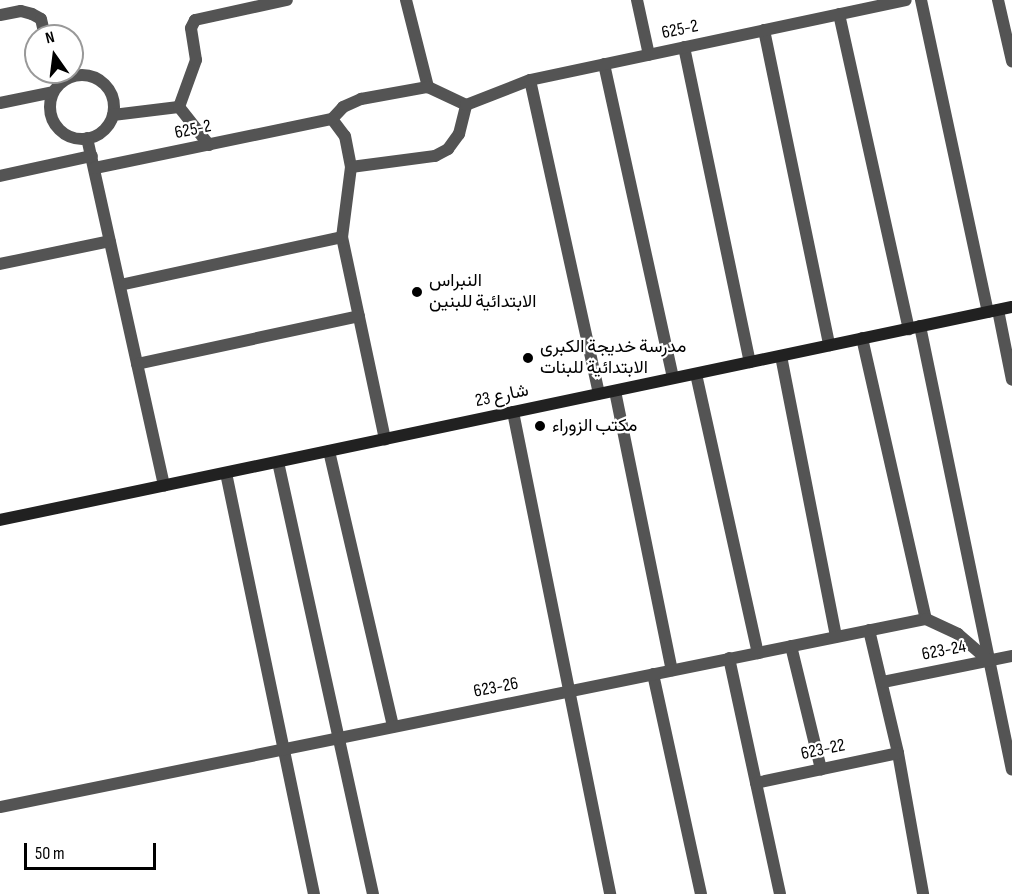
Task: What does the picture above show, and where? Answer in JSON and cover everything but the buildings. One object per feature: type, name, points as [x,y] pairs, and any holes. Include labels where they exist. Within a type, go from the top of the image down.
[{"type":"street","points":[[178,106],[196,60],[190,28],[195,20],[287,0]]},
{"type":"street","points":[[351,167],[435,156],[448,149],[459,134],[466,105],[428,87],[406,0]]},
{"type":"street","points":[[638,0],[649,55]]},
{"type":"street","name":"625-2","points":[[466,105],[530,80],[839,14],[862,5],[906,0]]},
{"type":"street","points":[[921,0],[993,311],[1012,380]]},
{"type":"street","points":[[999,0],[1012,61]]},
{"type":"street","points":[[0,15],[21,11],[32,14],[41,20],[42,24]]},
{"type":"street","points":[[839,14],[914,327],[1012,770]]},
{"type":"street","points":[[764,30],[829,345]]},
{"type":"street","points":[[684,47],[750,362]]},
{"type":"street","points":[[604,64],[673,378]]},
{"type":"street","points":[[0,103],[55,89],[76,75],[97,78],[111,94],[113,115],[103,131],[87,138],[67,135],[53,121],[50,101],[55,89],[55,84]]},
{"type":"street","points":[[530,80],[599,394]]},
{"type":"street","name":"625-2","points":[[0,176],[209,145],[332,119],[343,107],[361,99],[428,87]]},
{"type":"street","points":[[113,115],[178,106]]},
{"type":"street","points":[[178,106],[209,145]]},
{"type":"street","points":[[332,119],[345,136],[351,167],[342,237],[385,439]]},
{"type":"street","points":[[87,138],[164,486]]},
{"type":"street","points":[[120,285],[342,237]]},
{"type":"street","points":[[0,264],[110,241]]},
{"type":"street","name":"شارع 23","points":[[0,520],[1012,307]]},
{"type":"street","points":[[137,364],[360,316]]},
{"type":"street","points":[[862,338],[926,618],[958,634],[988,660]]},
{"type":"street","points":[[780,356],[836,637]]},
{"type":"street","points":[[696,374],[758,653]]},
{"type":"street","points":[[615,390],[672,670]]},
{"type":"street","points":[[513,412],[571,691],[610,894]]},
{"type":"street","points":[[329,451],[393,727]]},
{"type":"street","points":[[278,462],[373,894]]},
{"type":"street","points":[[226,473],[314,894]]},
{"type":"street","name":"623-26","points":[[0,807],[926,618]]},
{"type":"street","points":[[869,630],[898,753],[922,894]]},
{"type":"street","points":[[791,646],[821,769]]},
{"type":"street","name":"623-24","points":[[883,682],[1012,656]]},
{"type":"street","points":[[729,658],[780,894]]},
{"type":"street","points":[[653,674],[701,894]]},
{"type":"street","name":"623-22","points":[[756,783],[898,753]]},
{"type":"place","name":"النبراس الابتدائية للبنين","points":[[417,292]]},
{"type":"place","name":"مدرسة خديجة الكبرى الابتدائية للبنات","points":[[528,358]]},
{"type":"place","name":"مكتب الزوراء","points":[[540,426]]}]
